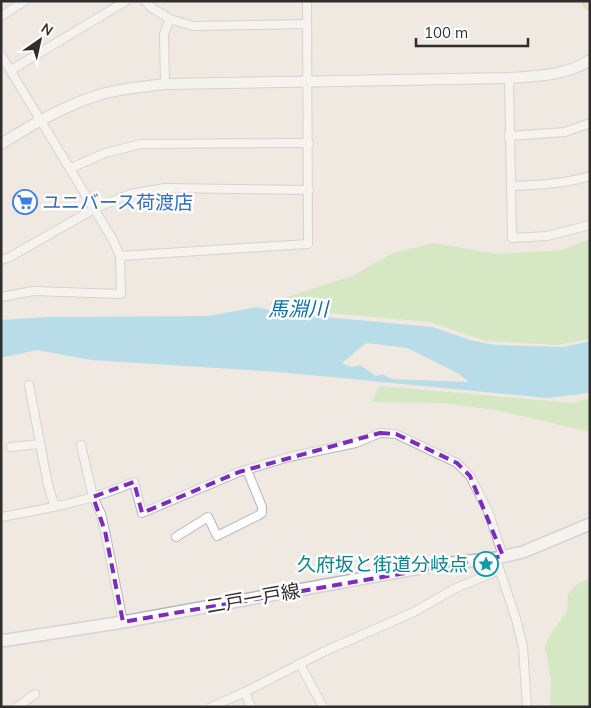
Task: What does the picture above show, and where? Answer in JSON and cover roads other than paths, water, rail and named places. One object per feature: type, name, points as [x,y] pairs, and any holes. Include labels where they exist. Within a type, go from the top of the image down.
[{"type":"main road","name":"二戸一戸線","points":[[1,641],[123,622],[442,564],[500,557],[523,552],[590,524]]},
{"type":"street","points":[[1,16],[25,1]]},
{"type":"street","points":[[11,70],[126,1]]},
{"type":"street","points":[[145,1],[152,8],[170,19],[193,26],[307,24]]},
{"type":"street","points":[[120,256],[308,244],[307,1]]},
{"type":"street","points":[[165,84],[164,34],[170,19]]},
{"type":"street","points":[[1,55],[113,240],[120,256],[121,294],[33,291],[1,297]]},
{"type":"street","points":[[1,144],[41,120],[91,97],[123,89],[165,84],[509,78],[559,73],[590,60]]},
{"type":"street","points":[[509,78],[512,238],[547,236],[590,225]]},
{"type":"street","points":[[509,136],[565,132],[590,123]]},
{"type":"street","points":[[71,168],[105,153],[141,144],[309,143]]},
{"type":"street","points":[[511,186],[570,182],[590,176]]},
{"type":"street","points":[[1,260],[8,258],[94,209],[130,194],[165,188],[309,190]]},
{"type":"street","points":[[29,385],[40,444],[55,507]]},
{"type":"street","points":[[1,516],[55,507],[113,492],[134,482],[142,513],[247,470],[290,457],[356,443],[380,434],[396,434],[457,463],[470,476],[488,511],[500,557],[499,570],[516,619],[523,647],[527,707]]},
{"type":"street","points":[[11,447],[40,444]]},
{"type":"street","points":[[81,445],[93,497],[101,514],[123,622]]},
{"type":"street","points":[[176,537],[208,517],[217,536],[262,513],[262,507],[247,470]]},
{"type":"street","points":[[212,707],[323,652],[414,612],[454,589],[499,570]]},
{"type":"street","points":[[300,664],[322,707]]},
{"type":"street","points":[[245,692],[251,707]]},
{"type":"street","points":[[17,707],[35,694]]},
{"type":"water","points":[[257,307],[281,313],[432,327],[470,340],[495,345],[564,347],[590,341],[590,392],[547,398],[279,372],[91,360],[37,350],[1,358],[1,320],[46,317],[208,316]],"holes":[[[366,343],[407,348],[459,374],[469,382],[391,379],[382,374],[376,376],[360,365],[352,367],[342,363]]]},
{"type":"place","name":"ユニバース荷渡店","points":[[25,202]]},
{"type":"place","name":"久府坂と街道分岐点","points":[[486,564]]},
{"type":"water label","name":"馬淵川","points":[[298,308]]}]
